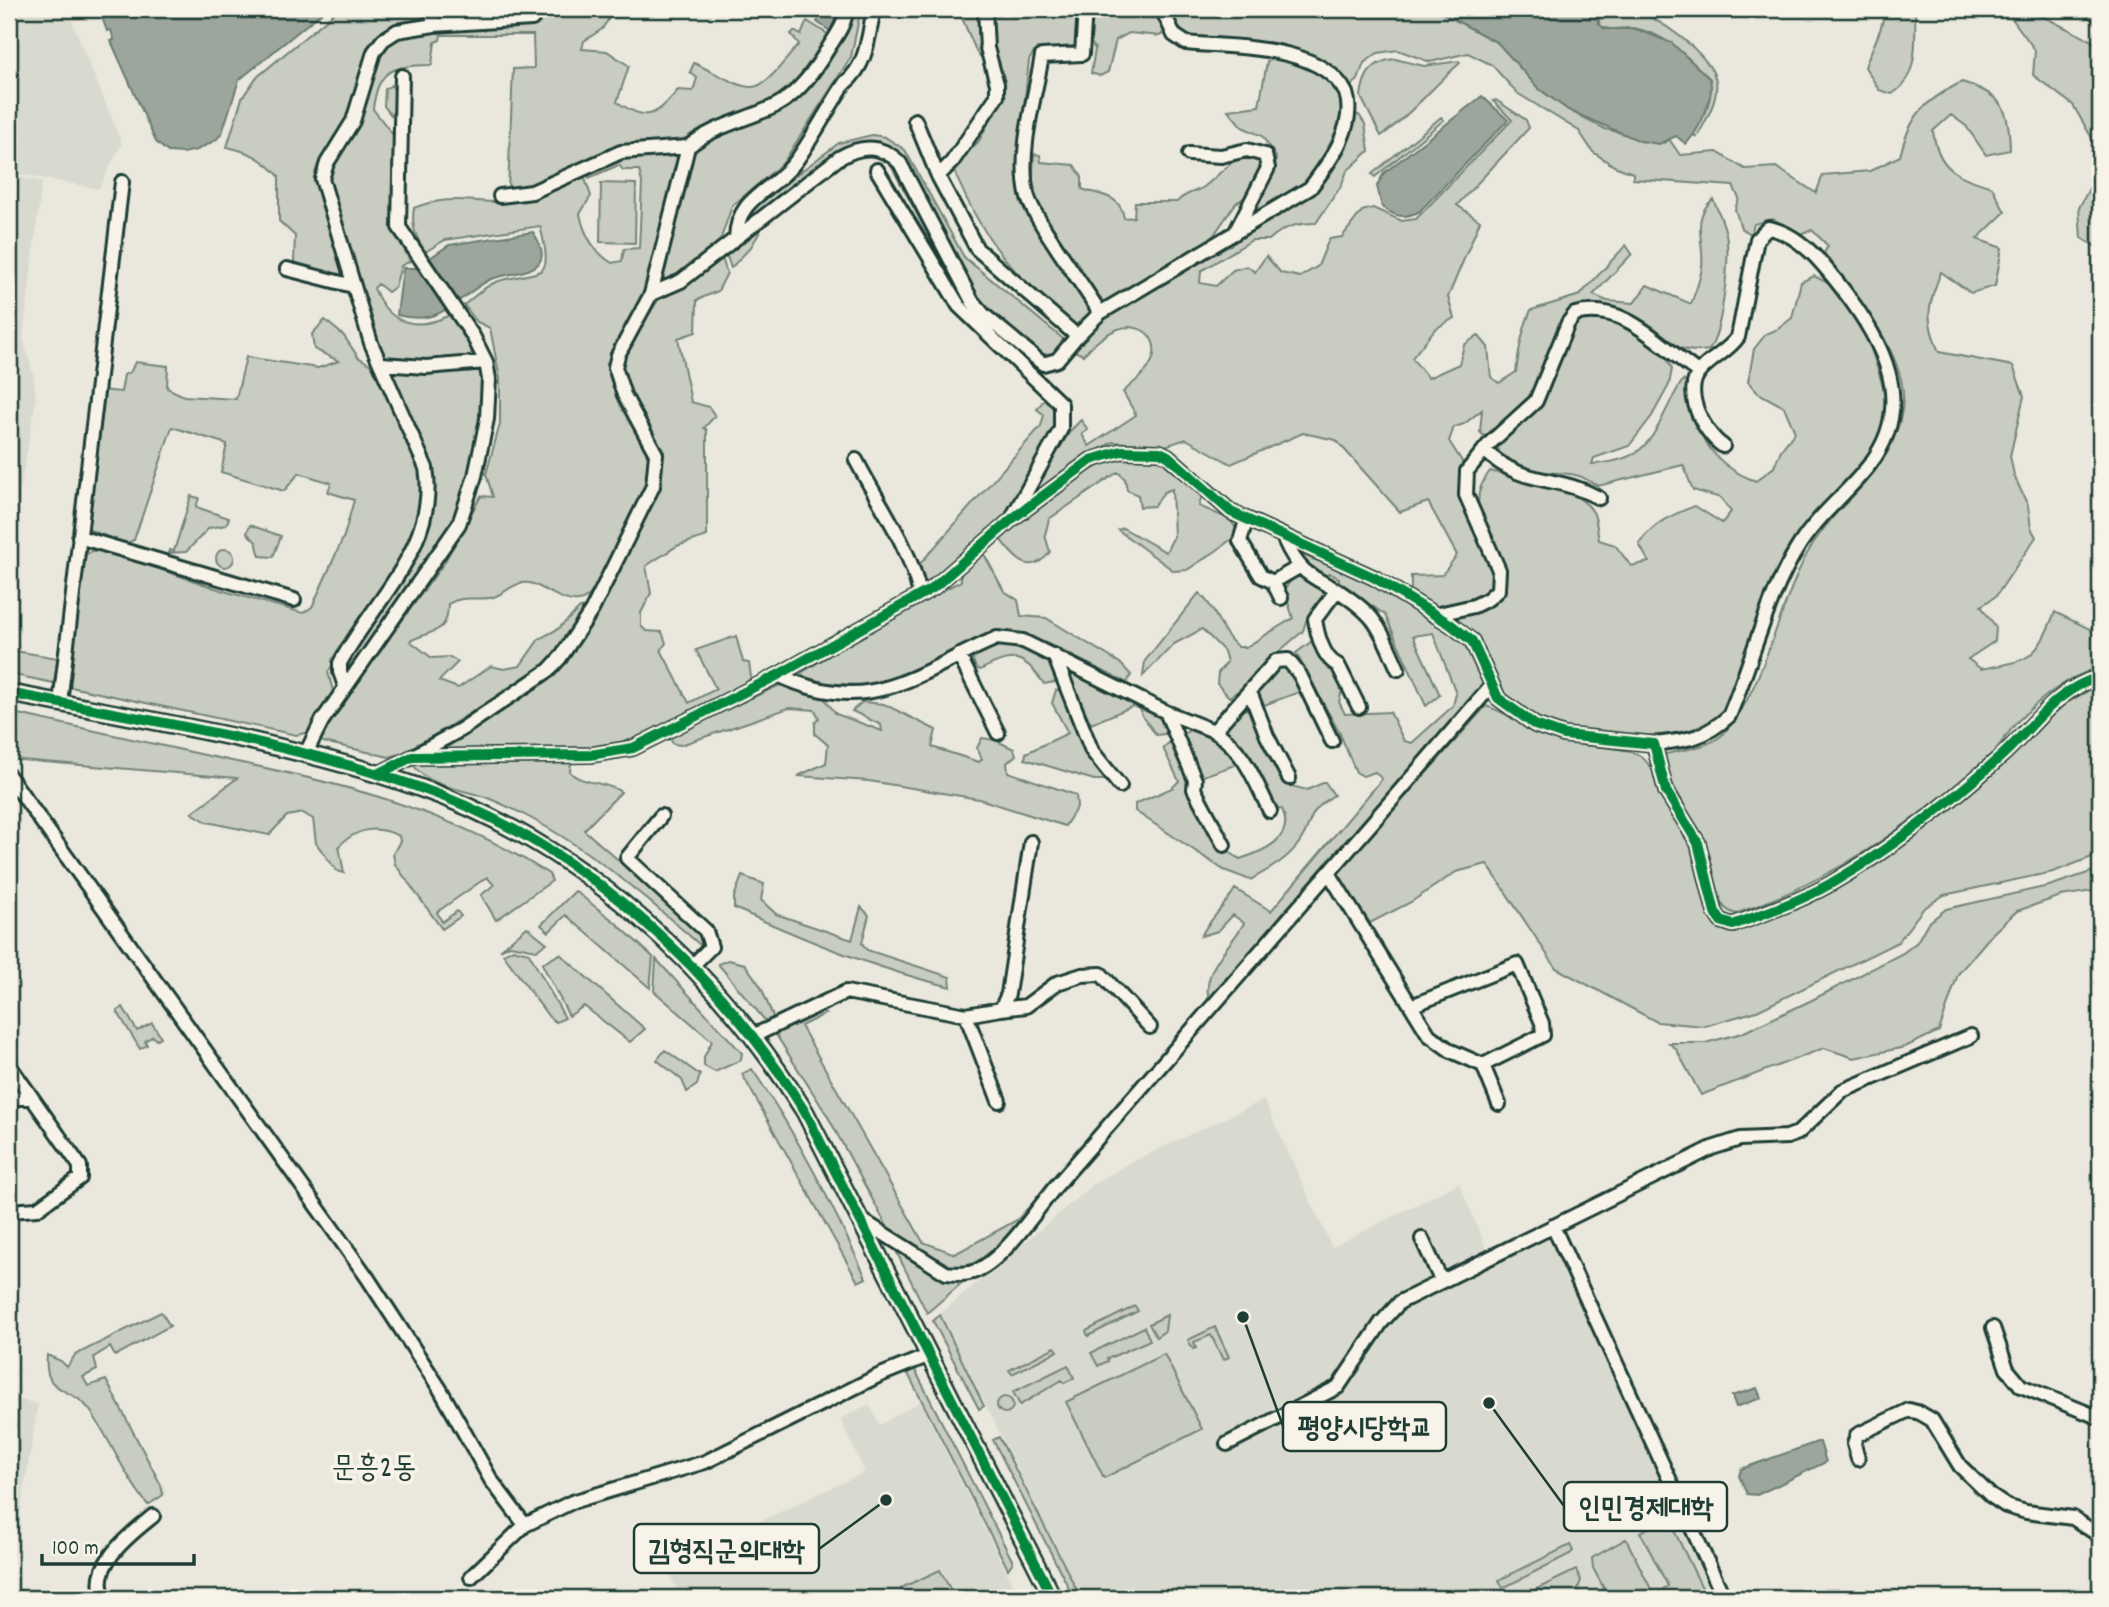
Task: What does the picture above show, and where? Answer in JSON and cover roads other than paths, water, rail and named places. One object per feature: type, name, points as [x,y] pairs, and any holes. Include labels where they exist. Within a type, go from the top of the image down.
[{"type":"street","points":[[431,9],[434,25]]},
{"type":"street","points":[[500,196],[532,192],[621,152],[688,147],[709,133],[776,106],[792,95],[818,65],[839,32],[846,9]]},
{"type":"street","points":[[736,238],[736,226],[746,204],[795,163],[845,83],[857,74],[863,61],[874,9]]},
{"type":"street","points":[[938,176],[952,162],[997,96],[997,84],[987,48],[985,9]]},
{"type":"street","points":[[1085,9],[1082,54],[1042,55],[1026,178],[1033,206],[1100,313]]},
{"type":"street","points":[[651,294],[681,281],[839,158],[851,151],[873,147],[891,154],[900,163],[961,282],[984,315],[1043,363],[1057,360],[1100,313],[1310,188],[1330,162],[1338,146],[1348,100],[1343,88],[1331,74],[1303,58],[1179,40],[1162,9]]},
{"type":"street","points":[[345,687],[340,663],[411,553],[428,502],[426,468],[381,364],[353,286],[337,221],[322,179],[327,163],[353,121],[374,52],[383,40],[397,31],[434,25],[532,19]]},
{"type":"street","points":[[305,755],[322,721],[459,524],[471,491],[487,419],[489,379],[486,362],[464,323],[399,227],[402,76]]},
{"type":"street","points":[[915,120],[938,176],[978,249],[1077,336]]},
{"type":"street","points":[[378,774],[462,729],[548,670],[592,610],[653,486],[656,454],[624,395],[615,367],[618,355],[651,294],[688,147]]},
{"type":"street","points":[[1189,154],[1221,156],[1247,150],[1265,155],[1268,168],[1234,234]]},
{"type":"street","points":[[877,170],[959,306],[1061,404],[1061,429],[1012,519]]},
{"type":"street","points":[[60,703],[122,182]]},
{"type":"street","points":[[412,757],[615,753],[652,739],[779,675],[933,588],[1012,519],[1091,460],[1105,454],[1142,451],[1168,456],[1202,489],[1246,521],[1375,578],[1472,641],[1497,698],[1535,725],[1554,732],[1596,740],[1654,744],[1689,740],[1712,732],[1729,716],[1785,570],[1800,544],[1870,464],[1887,440],[1893,419],[1892,384],[1880,348],[1847,295],[1821,261],[1779,230],[1768,228],[1757,239],[1738,337],[1730,348],[1699,372],[1695,385],[1698,415],[1709,436],[1723,446]]},
{"type":"street","points":[[287,269],[353,286]]},
{"type":"street","points":[[1434,615],[1474,606],[1488,600],[1497,590],[1499,570],[1466,495],[1467,471],[1484,450],[1536,401],[1568,323],[1575,314],[1606,312],[1623,317],[1639,326],[1673,356],[1699,372]]},
{"type":"street","points":[[381,364],[426,367],[486,362]]},
{"type":"street","points":[[1484,450],[1497,463],[1521,476],[1576,485],[1598,498]]},
{"type":"street","points":[[856,460],[899,535],[915,572],[919,595]]},
{"type":"street","points":[[1246,521],[1240,541],[1261,576],[1273,582],[1281,598]]},
{"type":"street","points":[[79,537],[293,600]]},
{"type":"street","points":[[1284,539],[1299,567],[1368,611],[1398,669]]},
{"type":"street","points":[[1273,582],[1299,567]]},
{"type":"street","points":[[1337,590],[1315,619],[1316,625],[1322,646],[1331,663],[1338,665],[1359,707]]},
{"type":"street","points":[[779,675],[803,687],[871,694],[887,690],[959,656],[1008,637],[1054,655],[1166,712],[1214,731],[1229,740],[1241,755],[1270,811]]},
{"type":"street","points":[[1054,655],[1092,751],[1120,786]]},
{"type":"street","points":[[959,656],[998,733]]},
{"type":"street","points":[[1214,731],[1276,661],[1288,660],[1300,675],[1332,741]]},
{"type":"street","points":[[1654,744],[1666,791],[1699,843],[1715,912],[1721,921],[1732,925],[1838,880],[1883,849],[2000,758],[2054,701],[2078,683],[2100,677]]},
{"type":"street","points":[[862,1220],[946,1273],[963,1274],[984,1266],[1013,1238],[1492,685]]},
{"type":"street","points":[[1250,692],[1267,736],[1289,778]]},
{"type":"street","points":[[9,693],[305,755],[418,787],[483,815],[556,856],[630,910],[692,966],[753,1036],[805,1112],[1053,1598]]},
{"type":"street","points":[[1166,712],[1195,780],[1194,789],[1224,845]]},
{"type":"street","points":[[9,776],[367,1277],[440,1389],[491,1479],[525,1525]]},
{"type":"street","points":[[662,816],[627,858],[706,931],[710,947],[692,966]]},
{"type":"street","points":[[1001,1009],[1008,994],[1031,842]]},
{"type":"street","points":[[1329,873],[1429,1035],[1440,1045],[1483,1065],[1499,1104]]},
{"type":"street","points":[[1411,1006],[1517,964],[1542,1023],[1543,1035],[1483,1065]]},
{"type":"street","points":[[753,1036],[846,992],[965,1016],[1026,1006],[1057,983],[1082,975],[1101,974],[1150,1027]]},
{"type":"street","points":[[965,1016],[999,1101]]},
{"type":"street","points":[[1227,1444],[1338,1387],[1393,1309],[1441,1280],[1712,1148],[1740,1139],[1787,1137],[1798,1133],[1842,1091],[1971,1036]]},
{"type":"street","points":[[9,1065],[80,1166],[80,1178],[37,1209],[9,1210]]},
{"type":"street","points":[[13,1098],[32,1098]]},
{"type":"street","points":[[1553,1226],[1724,1598]]},
{"type":"street","points":[[1422,1239],[1441,1280]]},
{"type":"street","points":[[1993,1328],[2007,1369],[2021,1386],[2100,1418]]},
{"type":"street","points":[[471,1577],[525,1525],[572,1502],[705,1462],[878,1376],[930,1355]]},
{"type":"street","points":[[1858,1459],[1854,1444],[1857,1435],[1909,1410],[1920,1413],[1932,1420],[1961,1466],[1991,1496],[2006,1506],[2026,1512],[2073,1518],[2100,1536]]},
{"type":"street","points":[[105,1598],[100,1583],[109,1559],[153,1516]]},
{"type":"place","name":"평양시당학교","points":[[1243,1317]]},
{"type":"place","name":"인민경제대학","points":[[1489,1403]]},
{"type":"place","name":"김형직군의대학","points":[[886,1500]]},
{"type":"district","name":"문흥2동","points":[[374,1470]]}]
